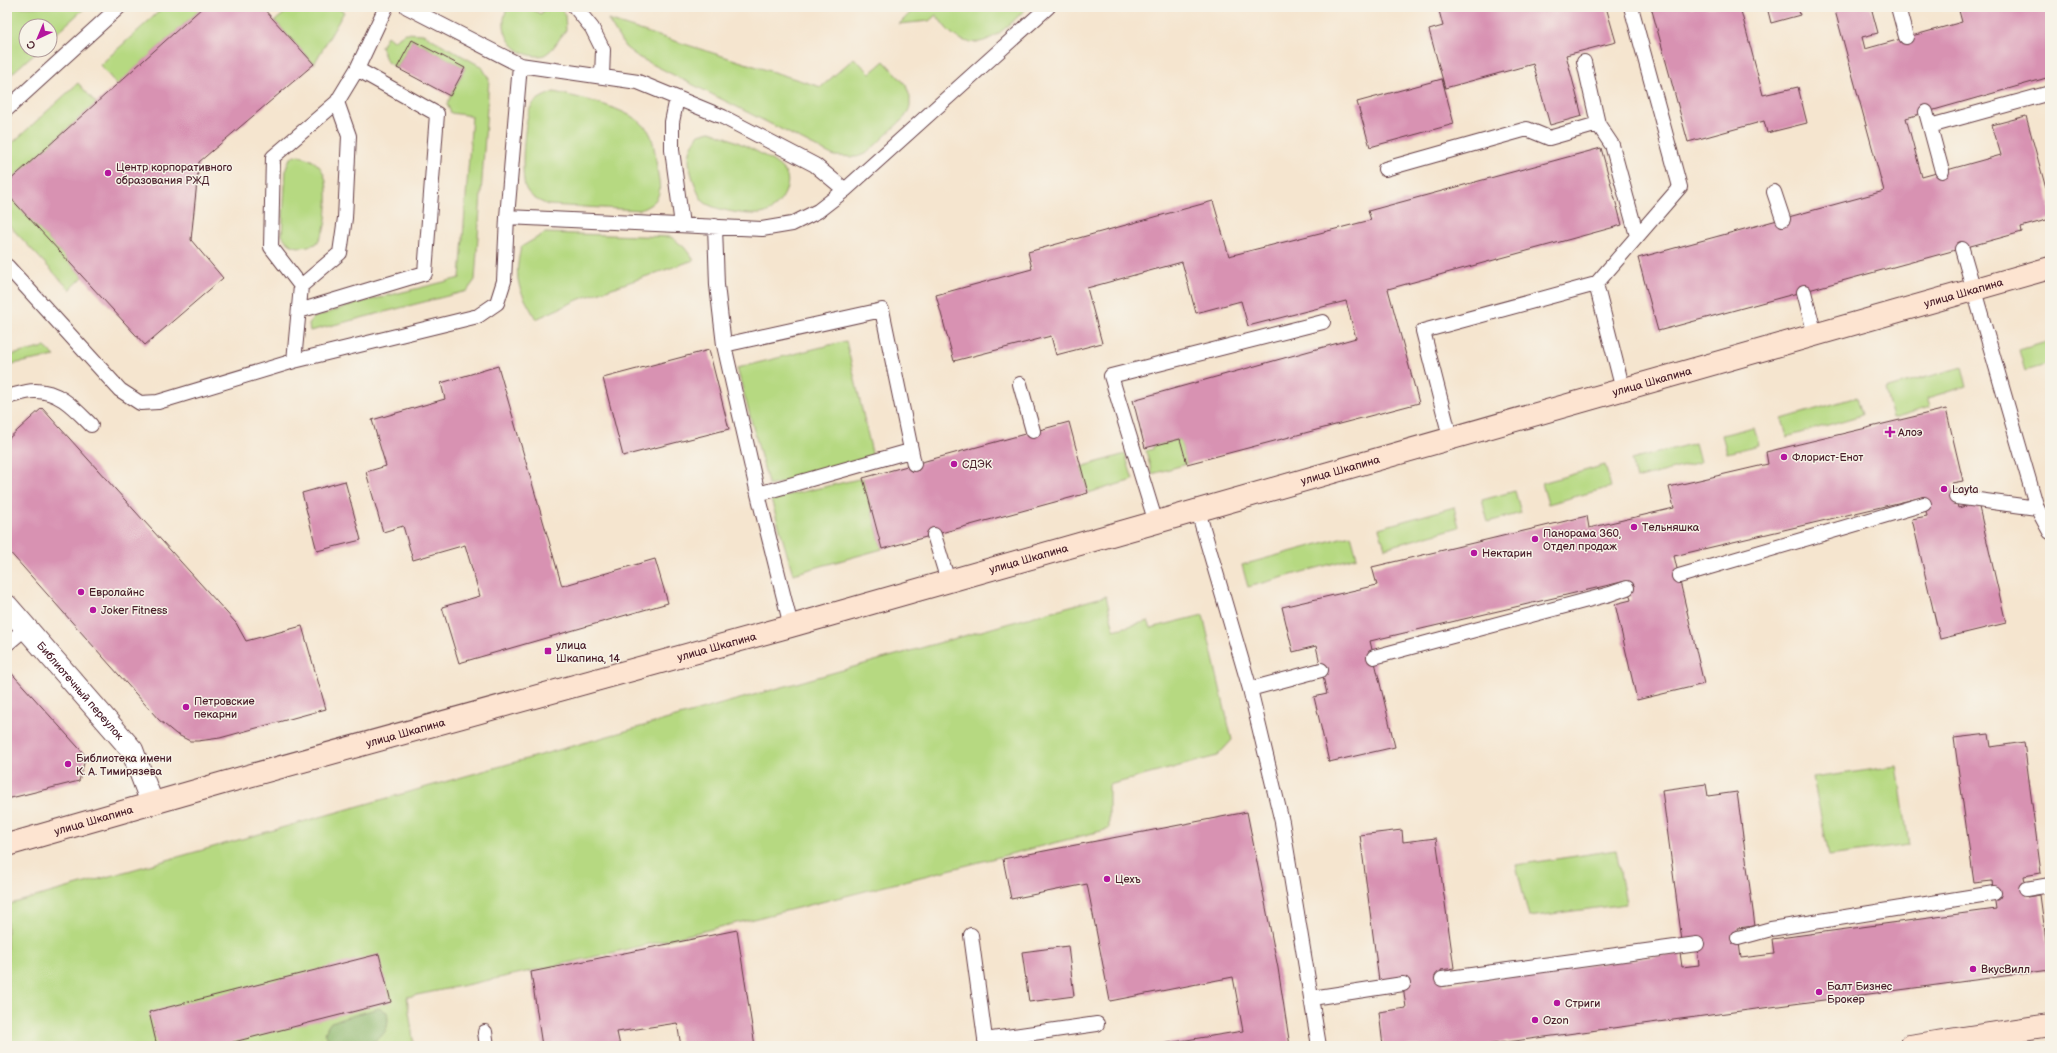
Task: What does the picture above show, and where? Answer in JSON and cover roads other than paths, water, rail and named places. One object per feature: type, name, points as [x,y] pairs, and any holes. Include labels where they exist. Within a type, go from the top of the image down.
[{"type":"main road","name":"улица Шкапина","points":[[7,845],[152,803],[792,626],[1198,511],[1450,437],[1623,390],[1974,291],[2050,268]]},
{"type":"main road","points":[[1910,1046],[2050,1025]]},
{"type":"street","name":"Библиотечный переулок","points":[[7,606],[132,750],[152,803]]},
{"type":"lane","points":[[7,109],[119,7]]},
{"type":"lane","points":[[294,361],[301,286],[271,247],[273,158],[337,102],[357,69],[386,7]]},
{"type":"lane","points":[[407,7],[520,65],[638,82],[724,117],[815,165],[845,190]]},
{"type":"lane","points":[[575,7],[592,28],[603,50],[602,77]]},
{"type":"lane","points":[[507,217],[762,229],[792,224],[818,211],[845,190],[1048,7]]},
{"type":"lane","points":[[1450,437],[1424,331],[1596,284],[1680,186],[1631,7]]},
{"type":"lane","points":[[1898,7],[1906,37]]},
{"type":"lane","points":[[1584,62],[1598,124],[1612,146],[1637,236]]},
{"type":"lane","points":[[7,266],[120,390],[140,403],[158,402],[294,361],[478,316],[497,303],[504,281],[507,217],[520,65]]},
{"type":"lane","points":[[299,311],[425,274],[437,114],[357,69]]},
{"type":"lane","points":[[1930,126],[2050,93]]},
{"type":"lane","points":[[677,98],[672,122],[672,150],[682,225]]},
{"type":"lane","points":[[301,286],[340,253],[345,218],[348,136],[337,102]]},
{"type":"lane","points":[[1926,112],[1942,171]]},
{"type":"lane","points":[[1385,168],[1527,129],[1549,138],[1598,124]]},
{"type":"lane","points":[[1774,192],[1783,218]]},
{"type":"lane","points":[[715,226],[716,278],[724,345],[758,494],[792,626]]},
{"type":"lane","points":[[1962,249],[2037,508],[2050,532]]},
{"type":"lane","points":[[1596,284],[1623,390]]},
{"type":"lane","points":[[1804,292],[1816,335]]},
{"type":"lane","points":[[724,345],[882,310],[912,457],[758,494]]},
{"type":"lane","points":[[1156,523],[1111,376],[1322,322]]},
{"type":"lane","points":[[1020,384],[1033,431]]},
{"type":"lane","points":[[7,397],[34,391],[55,394],[74,408],[91,425]]},
{"type":"lane","points":[[1956,497],[2037,508]]},
{"type":"lane","points":[[1679,576],[1924,504]]},
{"type":"lane","points":[[1198,511],[1250,690],[1282,822],[1319,1046]]},
{"type":"lane","points":[[934,535],[948,581]]},
{"type":"lane","points":[[1374,657],[1610,594],[1627,588]]},
{"type":"lane","points":[[7,644],[26,628]]},
{"type":"lane","points":[[1250,690],[1321,670]]},
{"type":"lane","points":[[2026,889],[2050,885]]},
{"type":"lane","points":[[1738,938],[1771,929],[1994,893]]},
{"type":"lane","points":[[971,935],[986,1043],[1096,1024]]},
{"type":"lane","points":[[1442,979],[1454,976],[1696,944]]},
{"type":"lane","points":[[1312,998],[1403,984]]},
{"type":"lane","points":[[484,1032],[486,1046]]},
{"type":"place","name":"Центр корпоративного образования РЖД","points":[[108,173]]},
{"type":"place","name":"Алоэ","points":[[1890,432]]},
{"type":"place","name":"Флорист-Енот","points":[[1784,457]]},
{"type":"place","name":"СДЭК","points":[[954,464]]},
{"type":"place","name":"Layta","points":[[1944,489]]},
{"type":"place","name":"Тельняшка","points":[[1634,527]]},
{"type":"place","name":"Панорама 360, Отдел продаж","points":[[1535,539]]},
{"type":"place","name":"Нектарин","points":[[1474,553]]},
{"type":"place","name":"Евролайнс","points":[[81,592]]},
{"type":"place","name":"Joker Fitness","points":[[93,610]]},
{"type":"place","name":"улица Шкапина, 14","points":[[548,651]]},
{"type":"place","name":"Петровские пекарни","points":[[186,707]]},
{"type":"place","name":"Библиотека имени К. А. Тимирязева","points":[[68,764]]},
{"type":"place","name":"Цехъ","points":[[1107,879]]},
{"type":"place","name":"ВкусВилл","points":[[1973,969]]},
{"type":"place","name":"Балт Бизнес Брокер","points":[[1819,992]]},
{"type":"place","name":"Стриги","points":[[1557,1003]]},
{"type":"place","name":"Ozon","points":[[1535,1020]]}]
